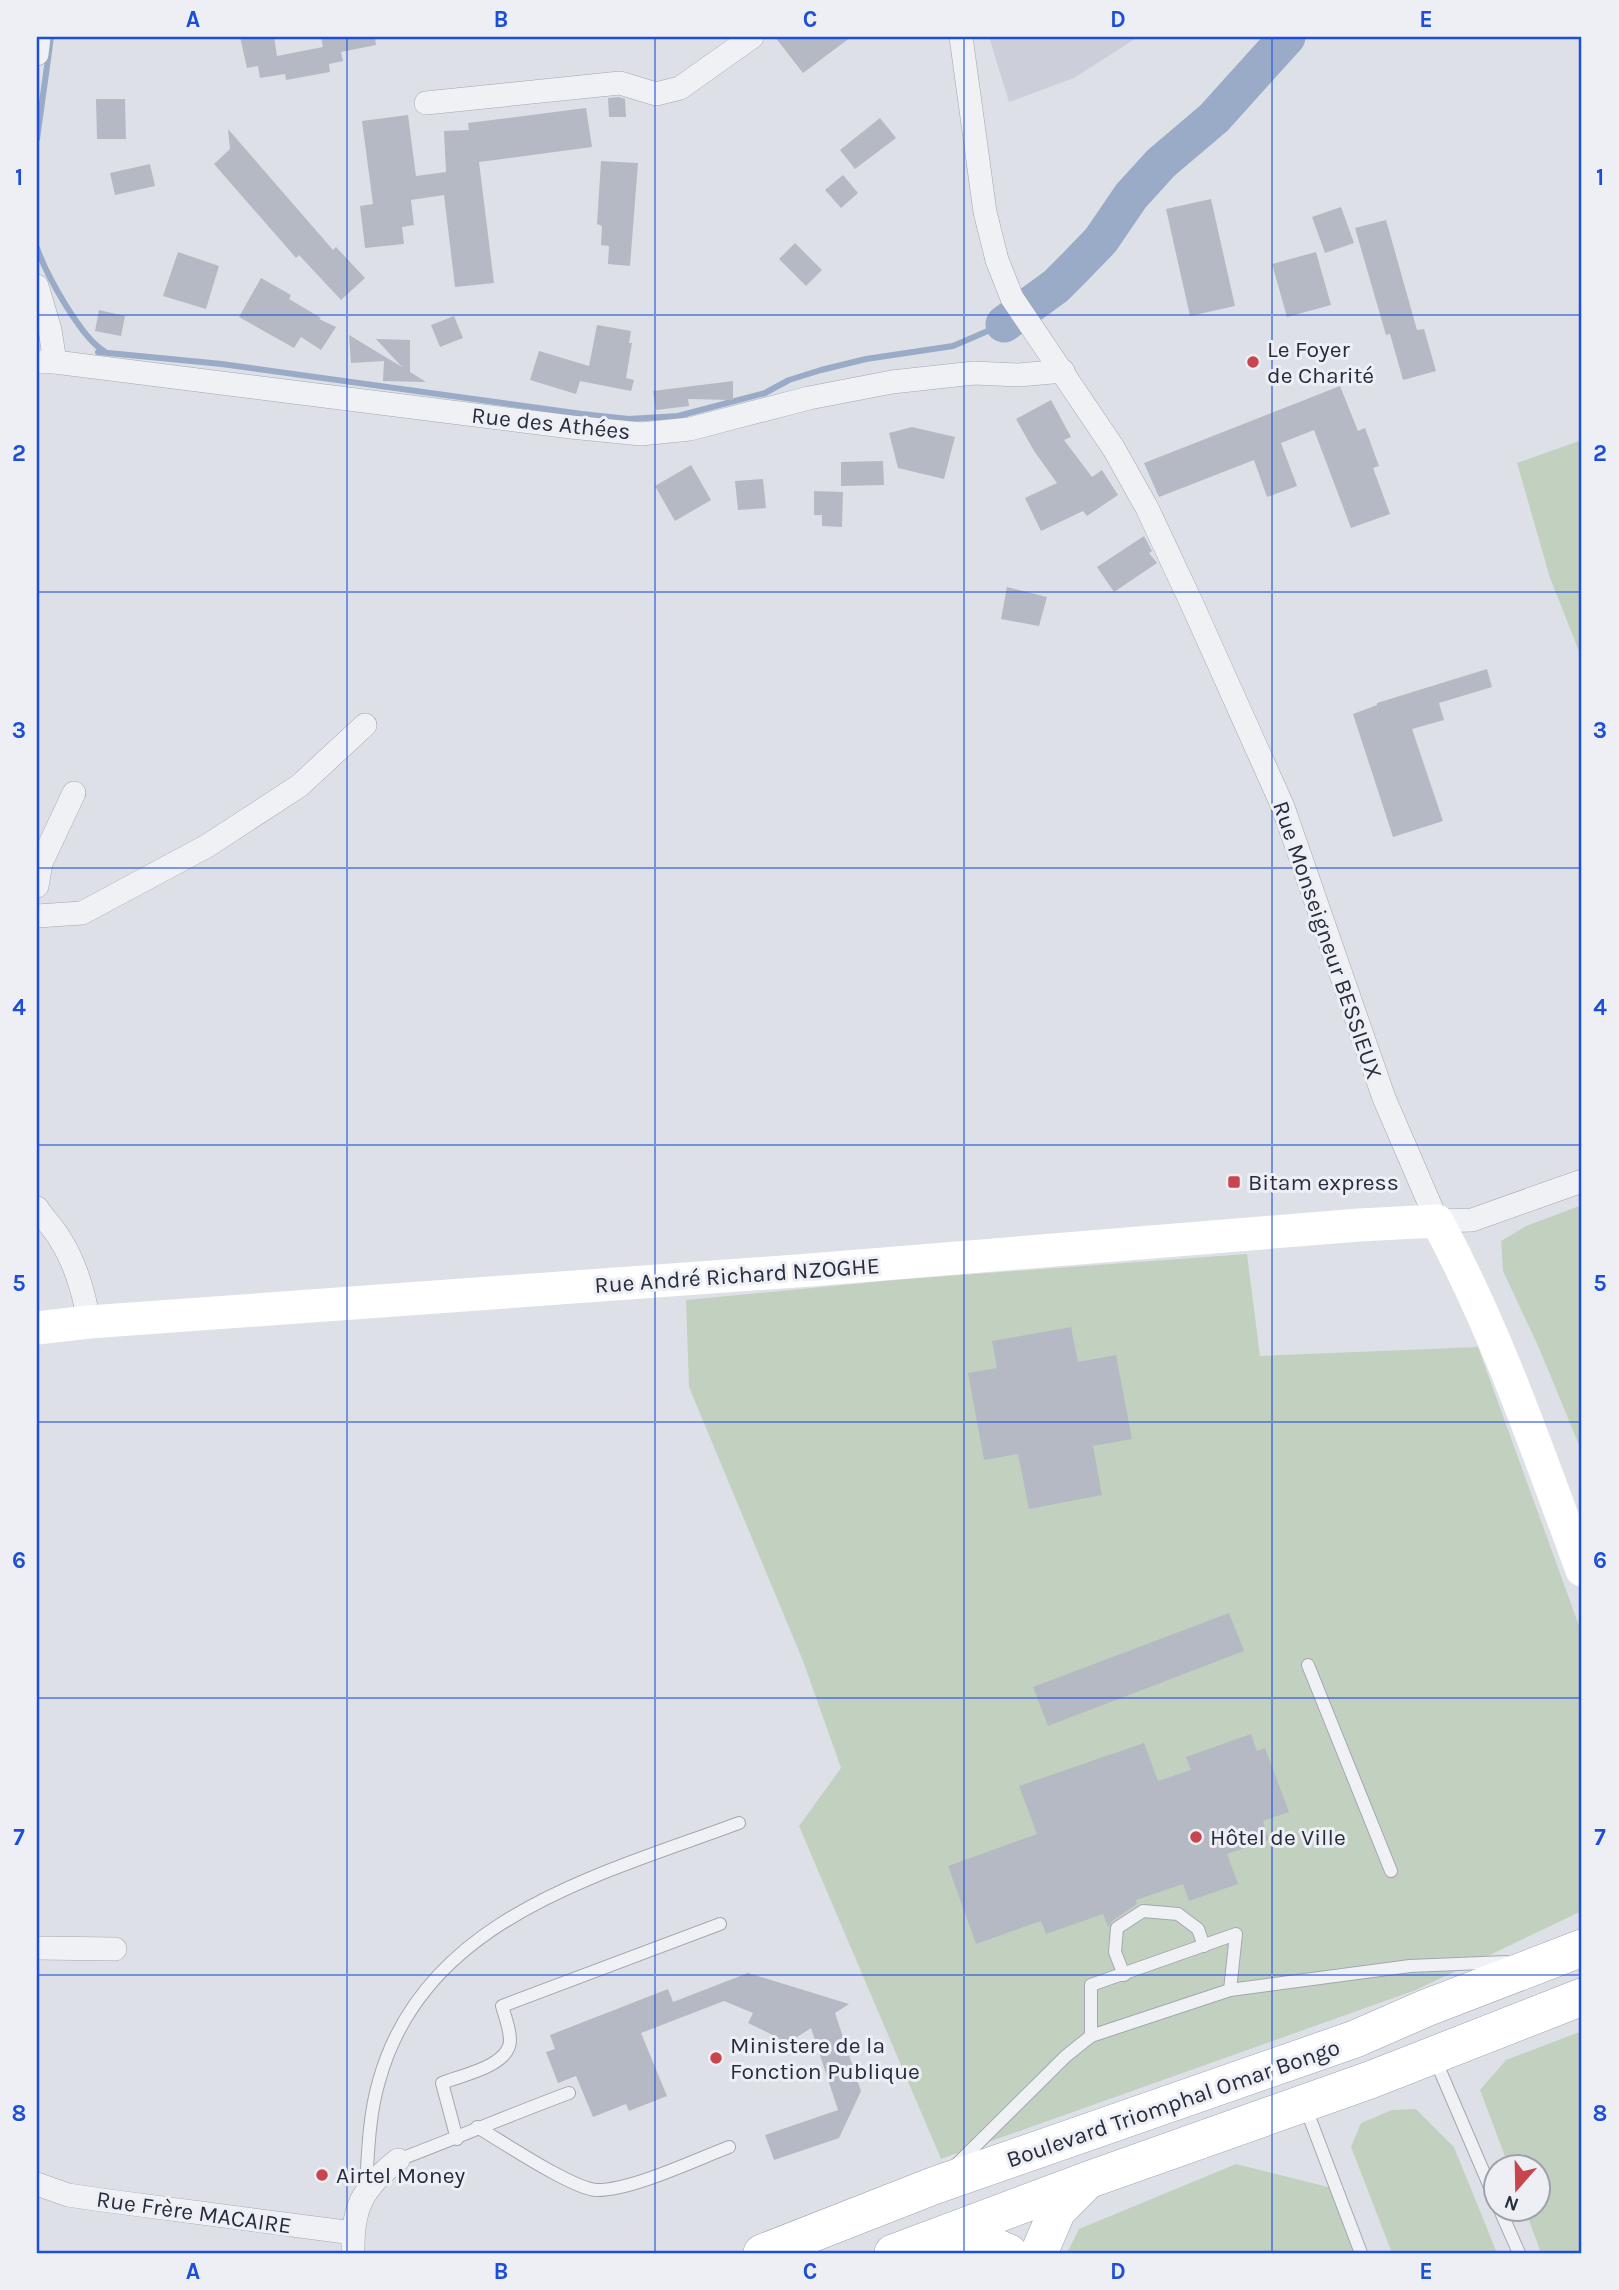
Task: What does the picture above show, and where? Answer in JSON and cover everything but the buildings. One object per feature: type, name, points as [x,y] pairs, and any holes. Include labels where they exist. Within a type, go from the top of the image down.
[{"type":"main road","name":"Boulevard Triomphal Omar Bongo","points":[[762,2253],[933,2186],[1355,2039],[1426,2008],[1575,1956]]},
{"type":"main road","points":[[1450,2049],[1513,2008],[1575,1956]]},
{"type":"main road","name":"Boulevard Triomphal Omar Bongo","points":[[901,2250],[1370,2080],[1582,1997]]},
{"type":"main road","points":[[1355,2039],[1370,2080]]},
{"type":"main road","points":[[1039,2253],[1057,2211],[1088,2180]]},
{"type":"main road","points":[[901,2250],[948,2241],[977,2239],[1009,2253]]},
{"type":"street","points":[[37,54],[39,37]]},
{"type":"street","points":[[426,103],[620,82],[656,94],[680,88],[752,37]]},
{"type":"street","name":"Rue Monseigneur BESSIEUX","points":[[961,37],[985,212],[997,260],[1012,298],[1114,449],[1147,508],[1239,707],[1283,807],[1384,1098],[1437,1221],[1466,1275],[1510,1377],[1582,1570]]},
{"type":"street","points":[[37,286],[50,330],[46,362]]},
{"type":"street","name":"Rue des Athées","points":[[46,362],[641,434],[691,429],[809,398],[892,382],[974,373],[1019,375],[1063,371]]},
{"type":"street","points":[[37,916],[82,913],[208,846],[299,786],[365,725]]},
{"type":"street","points":[[37,886],[41,863],[74,793]]},
{"type":"street","points":[[1437,1221],[1472,1220],[1582,1181]]},
{"type":"street","points":[[37,1208],[60,1238],[74,1264],[89,1322]]},
{"type":"street","name":"Rue André Richard NZOGHE","points":[[37,1328],[1437,1221]]},
{"type":"street","points":[[37,1948],[115,1949]]},
{"type":"street","points":[[353,2243],[357,2211],[365,2191],[398,2160]]},
{"type":"street","name":"Rue Frère MACAIRE","points":[[37,2184],[68,2195],[353,2243]]},
{"type":"lane","points":[[1308,1665],[1391,1871]]},
{"type":"lane","points":[[365,2191],[375,2093],[388,2054],[398,2030],[414,2004],[445,1968],[481,1936],[541,1900],[739,1823]]},
{"type":"lane","points":[[1124,1975],[1115,1951],[1117,1928],[1143,1911],[1178,1914],[1198,1929],[1204,1946]]},
{"type":"lane","points":[[457,2139],[442,2083],[494,2064],[509,2050],[510,2038],[502,2006],[720,1924]]},
{"type":"lane","points":[[1091,2036],[1091,1985],[1236,1934],[1230,1990]]},
{"type":"lane","points":[[933,2186],[1008,2116],[1066,2056],[1091,2036],[1230,1990],[1410,1966],[1575,1956]]},
{"type":"lane","points":[[1450,2049],[1482,2155]]},
{"type":"lane","points":[[398,2160],[569,2093]]},
{"type":"lane","points":[[1304,2104],[1361,2253]]},
{"type":"lane","points":[[477,2127],[571,2182],[595,2190],[625,2186],[729,2147]]},
{"type":"lane","points":[[1506,2224],[1519,2253]]},
{"type":"shaded area","points":[[989,37],[1138,37],[1074,78],[1009,102]]},
{"type":"green space","points":[[1582,440],[1582,659],[1550,578],[1517,463]]},
{"type":"green space","points":[[1582,1205],[1582,1452],[1539,1348],[1503,1271],[1501,1241],[1526,1226]]},
{"type":"green space","points":[[1247,1254],[1260,1356],[1478,1347],[1582,1634],[1582,1911],[1416,1990],[941,2159],[799,1826],[841,1768],[803,1661],[689,1387],[686,1300],[906,1279]]},
{"type":"green space","points":[[1582,2031],[1582,2253],[1541,2253],[1530,2224],[1552,2224],[1552,2154],[1504,2154],[1480,2090],[1506,2060]]},
{"type":"green space","points":[[1416,2109],[1454,2147],[1482,2216],[1482,2224],[1485,2224],[1497,2253],[1392,2253],[1351,2147],[1361,2123],[1392,2110]]},
{"type":"green space","points":[[1236,2164],[1332,2188],[1358,2253],[1067,2253],[1079,2229]]},
{"type":"waterway","points":[[37,139],[51,37]]},
{"type":"waterway","points":[[1004,324],[1056,286],[1075,267],[1101,240],[1131,196],[1161,163],[1214,118],[1287,37]]},
{"type":"waterway","points":[[37,248],[56,289],[75,320],[104,351]]},
{"type":"waterway","points":[[98,352],[222,364],[629,419],[678,416],[765,393],[789,380],[821,370],[866,359],[953,346],[1004,324]]},
{"type":"place","name":"Le Foyer de Charité","points":[[1253,362]]},
{"type":"place","name":"Bitam express","points":[[1234,1182]]},
{"type":"place","name":"Hôtel de Ville","points":[[1196,1837]]},
{"type":"place","name":"Ministere de la Fonction Publique","points":[[716,2058]]},
{"type":"place","name":"Airtel Money","points":[[322,2175]]}]
